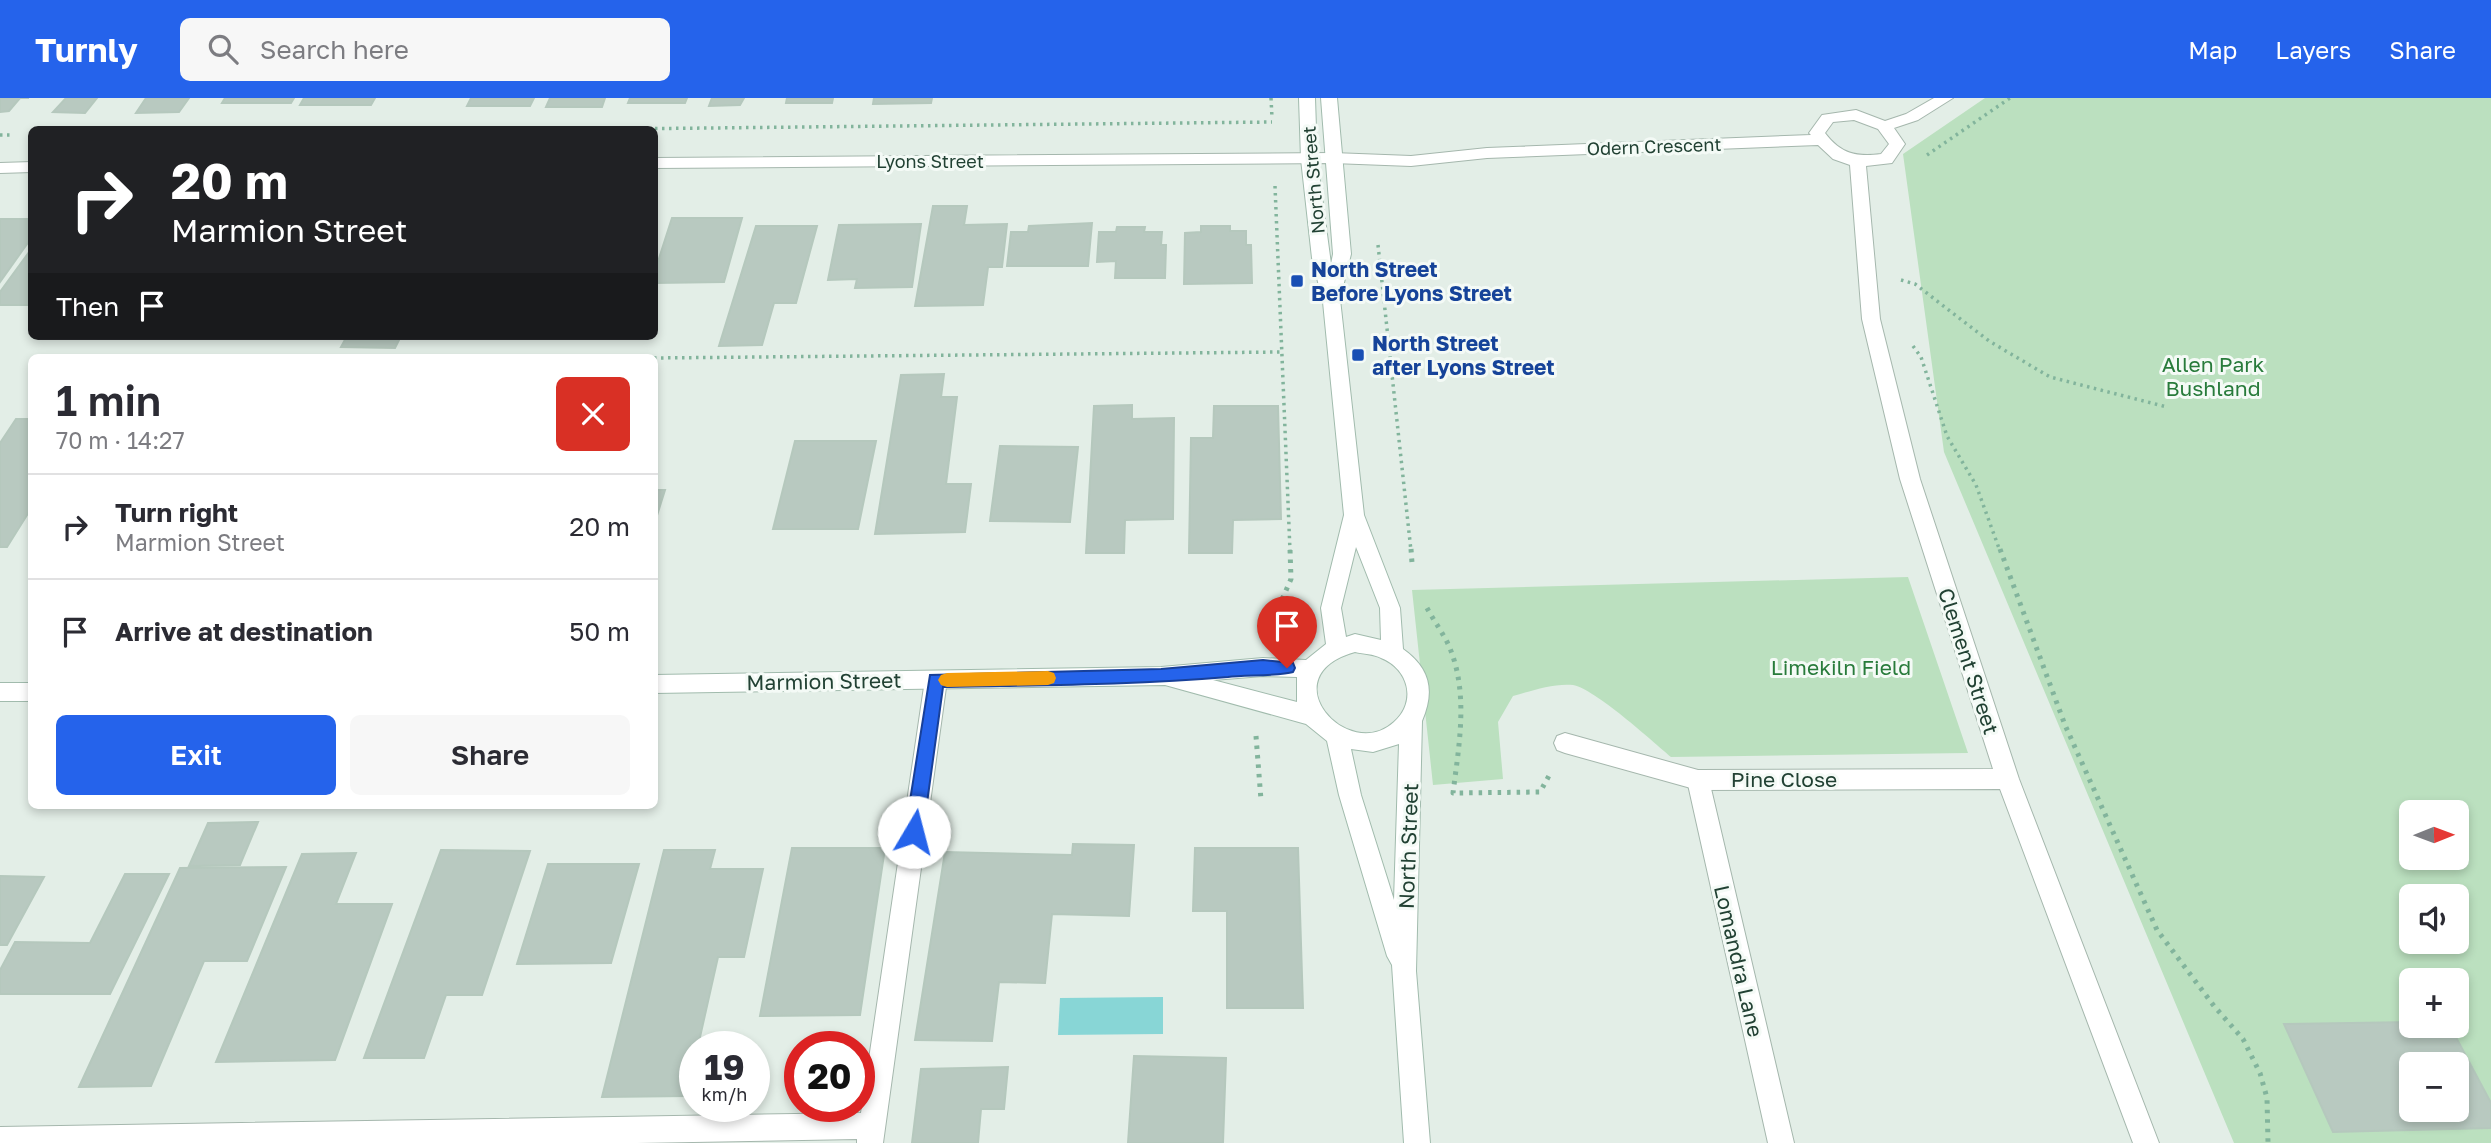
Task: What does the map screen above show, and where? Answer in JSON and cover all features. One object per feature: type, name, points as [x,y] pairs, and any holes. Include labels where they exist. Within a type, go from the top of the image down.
[{"type":"street","name":"North Street","points":[[1307,98],[1308,153],[1321,258],[1332,302],[1354,515],[1390,608],[1392,651]]},
{"type":"street","name":"North Street","points":[[1329,98],[1342,254],[1332,302]]},
{"type":"street","points":[[1841,98],[1850,116]]},
{"type":"street","points":[[1884,126],[1912,117],[1945,98]]},
{"type":"street","points":[[1856,115],[1884,126],[1897,144],[1886,159],[1858,162],[1829,152],[1817,133],[1828,118],[1850,116],[1856,115]]},
{"type":"street","name":"Odern Crescent","points":[[1333,152],[1411,160],[1487,153],[1821,140]]},
{"type":"street","name":"Lyons Street","points":[[658,163],[1205,159],[1333,152]]},
{"type":"street","name":"Clement Street","points":[[1858,162],[1871,319],[1910,479],[2008,779],[2146,1143]]},
{"type":"street","points":[[0,168],[28,167]]},
{"type":"street","name":"North Street","points":[[1337,647],[1331,608],[1354,515]]},
{"type":"street","points":[[1355,643],[1374,644],[1392,651],[1406,661],[1416,675],[1420,691],[1419,707],[1411,721],[1400,732],[1370,742],[1353,741],[1337,736],[1313,716],[1306,700],[1305,684],[1310,669],[1321,656],[1337,647],[1355,643]]},
{"type":"street","name":"Marmion Street","points":[[658,684],[1161,676],[1263,667],[1310,669]]},
{"type":"street","name":"Marmion Street","points":[[1161,676],[1313,716]]},
{"type":"street","points":[[0,1140],[872,1134],[936,680]]},
{"type":"street","points":[[0,692],[28,692]]},
{"type":"street","name":"North Street","points":[[1411,721],[1404,971],[1417,1143]]},
{"type":"street","name":"North Street","points":[[1337,736],[1350,794],[1404,971]]},
{"type":"street","name":"Pine Close","points":[[1565,743],[1698,780],[2008,779]]},
{"type":"street","name":"Lomandra Lane","points":[[1698,780],[1781,1143]]},
{"type":"path","points":[[1271,98],[1290,562]]},
{"type":"path","points":[[1919,160],[2010,98]]},
{"type":"path","points":[[658,129],[1272,122]]},
{"type":"path","points":[[1378,240],[1415,575]]},
{"type":"path","points":[[1890,277],[1915,285],[1989,341],[2050,377],[2167,407]]},
{"type":"path","points":[[1906,336],[1921,357],[1947,436],[1976,485],[2065,725],[2157,930],[2214,1006],[2243,1039],[2260,1073],[2267,1098],[2267,1143]]},
{"type":"path","points":[[658,358],[1283,352]]},
{"type":"path","points":[[1422,600],[1449,646],[1456,671],[1460,730],[1453,793],[1540,792],[1565,743]]},
{"type":"green space","name":"Allen Park Bushland","points":[[1985,98],[2491,98],[2491,1143],[2234,1143],[1944,452],[1903,154]]},
{"type":"green space","name":"Limekiln Field","points":[[1908,577],[1968,753],[1671,757],[1595,696],[1573,685],[1558,685],[1513,696],[1498,722],[1503,779],[1433,785],[1412,590]]},
{"type":"water","points":[[1163,997],[1163,1034],[1058,1035],[1060,998]]},
{"type":"building","points":[[0,98],[20,98],[9,111],[0,112]]},
{"type":"building","points":[[66,98],[97,98],[85,113],[53,112]]},
{"type":"building","points":[[146,98],[189,98],[179,112],[136,113]]},
{"type":"building","points":[[225,98],[294,98],[291,103],[222,103]]},
{"type":"building","points":[[304,98],[375,98],[371,105],[300,105]]},
{"type":"building","points":[[471,98],[534,98],[530,106],[467,106]]},
{"type":"building","points":[[550,98],[605,98],[602,107],[546,107]]},
{"type":"building","points":[[630,98],[687,98],[685,103],[628,103]]},
{"type":"building","points":[[712,98],[744,98],[740,105],[709,106]]},
{"type":"building","points":[[787,98],[833,98],[832,103],[786,103]]},
{"type":"building","points":[[874,98],[932,98],[931,103],[873,104]]},
{"type":"building","points":[[933,206],[967,206],[964,225],[1007,224],[1002,267],[988,267],[983,305],[915,306]]},
{"type":"building","points":[[672,218],[742,218],[724,282],[658,283],[658,262]]},
{"type":"building","points":[[0,219],[28,219],[28,243],[0,282]]},
{"type":"building","points":[[1092,223],[1088,266],[1007,266],[1011,232],[1028,232],[1029,226]]},
{"type":"building","points":[[921,224],[912,287],[855,288],[857,279],[828,280],[839,225]]},
{"type":"building","points":[[756,226],[817,226],[796,303],[774,303],[762,345],[719,346]]},
{"type":"building","points":[[1201,226],[1230,226],[1230,231],[1246,231],[1246,245],[1251,245],[1252,283],[1184,284],[1185,233],[1201,232]]},
{"type":"building","points":[[1117,227],[1145,227],[1144,232],[1162,232],[1161,245],[1166,245],[1165,278],[1115,278],[1116,261],[1097,262],[1099,232],[1116,232]]},
{"type":"building","points":[[28,254],[28,305],[0,305],[0,292]]},
{"type":"building","points":[[345,340],[399,340],[395,348],[341,347]]},
{"type":"building","points":[[944,374],[941,397],[957,397],[946,484],[971,484],[965,532],[875,534],[901,375]]},
{"type":"building","points":[[1132,405],[1132,419],[1174,418],[1173,519],[1125,520],[1124,553],[1086,553],[1094,406]]},
{"type":"building","points":[[1214,406],[1278,406],[1281,519],[1233,520],[1232,553],[1189,553],[1191,438],[1213,438]]},
{"type":"building","points":[[16,419],[28,419],[28,513],[7,547],[0,547],[0,443]]},
{"type":"building","points":[[795,441],[876,441],[858,529],[773,529]]},
{"type":"building","points":[[1000,446],[1078,447],[1070,522],[990,521]]},
{"type":"building","points":[[658,490],[665,490],[658,512]]},
{"type":"building","points":[[258,822],[240,865],[189,866],[208,823]]},
{"type":"building","points":[[1073,844],[1134,845],[1129,916],[1052,914],[1045,983],[999,982],[992,1041],[915,1040],[945,852],[1072,855]]},
{"type":"building","points":[[792,848],[885,848],[860,1015],[760,1016]]},
{"type":"building","points":[[1195,848],[1298,848],[1303,1008],[1227,1008],[1227,911],[1193,911]]},
{"type":"building","points":[[441,850],[530,851],[482,995],[446,995],[424,1058],[364,1058]]},
{"type":"building","points":[[664,850],[715,850],[710,869],[763,869],[744,957],[718,957],[701,1031],[679,1031],[679,1096],[602,1097]]},
{"type":"building","points":[[356,853],[336,904],[392,904],[335,1060],[216,1062],[302,854]]},
{"type":"building","points":[[548,864],[639,864],[611,963],[517,964]]},
{"type":"building","points":[[286,867],[247,961],[204,961],[151,1086],[79,1087],[180,868]]},
{"type":"building","points":[[125,874],[169,874],[110,994],[0,994],[0,970],[15,942],[90,943]]},
{"type":"building","points":[[0,876],[44,877],[7,945],[0,945]]},
{"type":"building","points":[[2399,1022],[2399,1038],[2456,1038],[2464,1052],[2399,1052],[2399,1122],[2469,1122],[2469,1062],[2491,1103],[2491,1128],[2333,1132],[2284,1024]]},
{"type":"building","points":[[1134,1056],[1226,1058],[1223,1143],[1128,1143]]},
{"type":"building","points":[[1008,1067],[1004,1109],[981,1109],[978,1143],[912,1143],[921,1069]]},
{"type":"slow traffic","points":[[947,680],[1048,678]]},
{"type":"place","name":"North Street Before Lyons Street","points":[[1297,281]]},
{"type":"place","name":"North Street after Lyons Street","points":[[1358,355]]},
{"type":"route","points":[[914,832],[936,680],[1161,676],[1263,667],[1287,668]]}]
